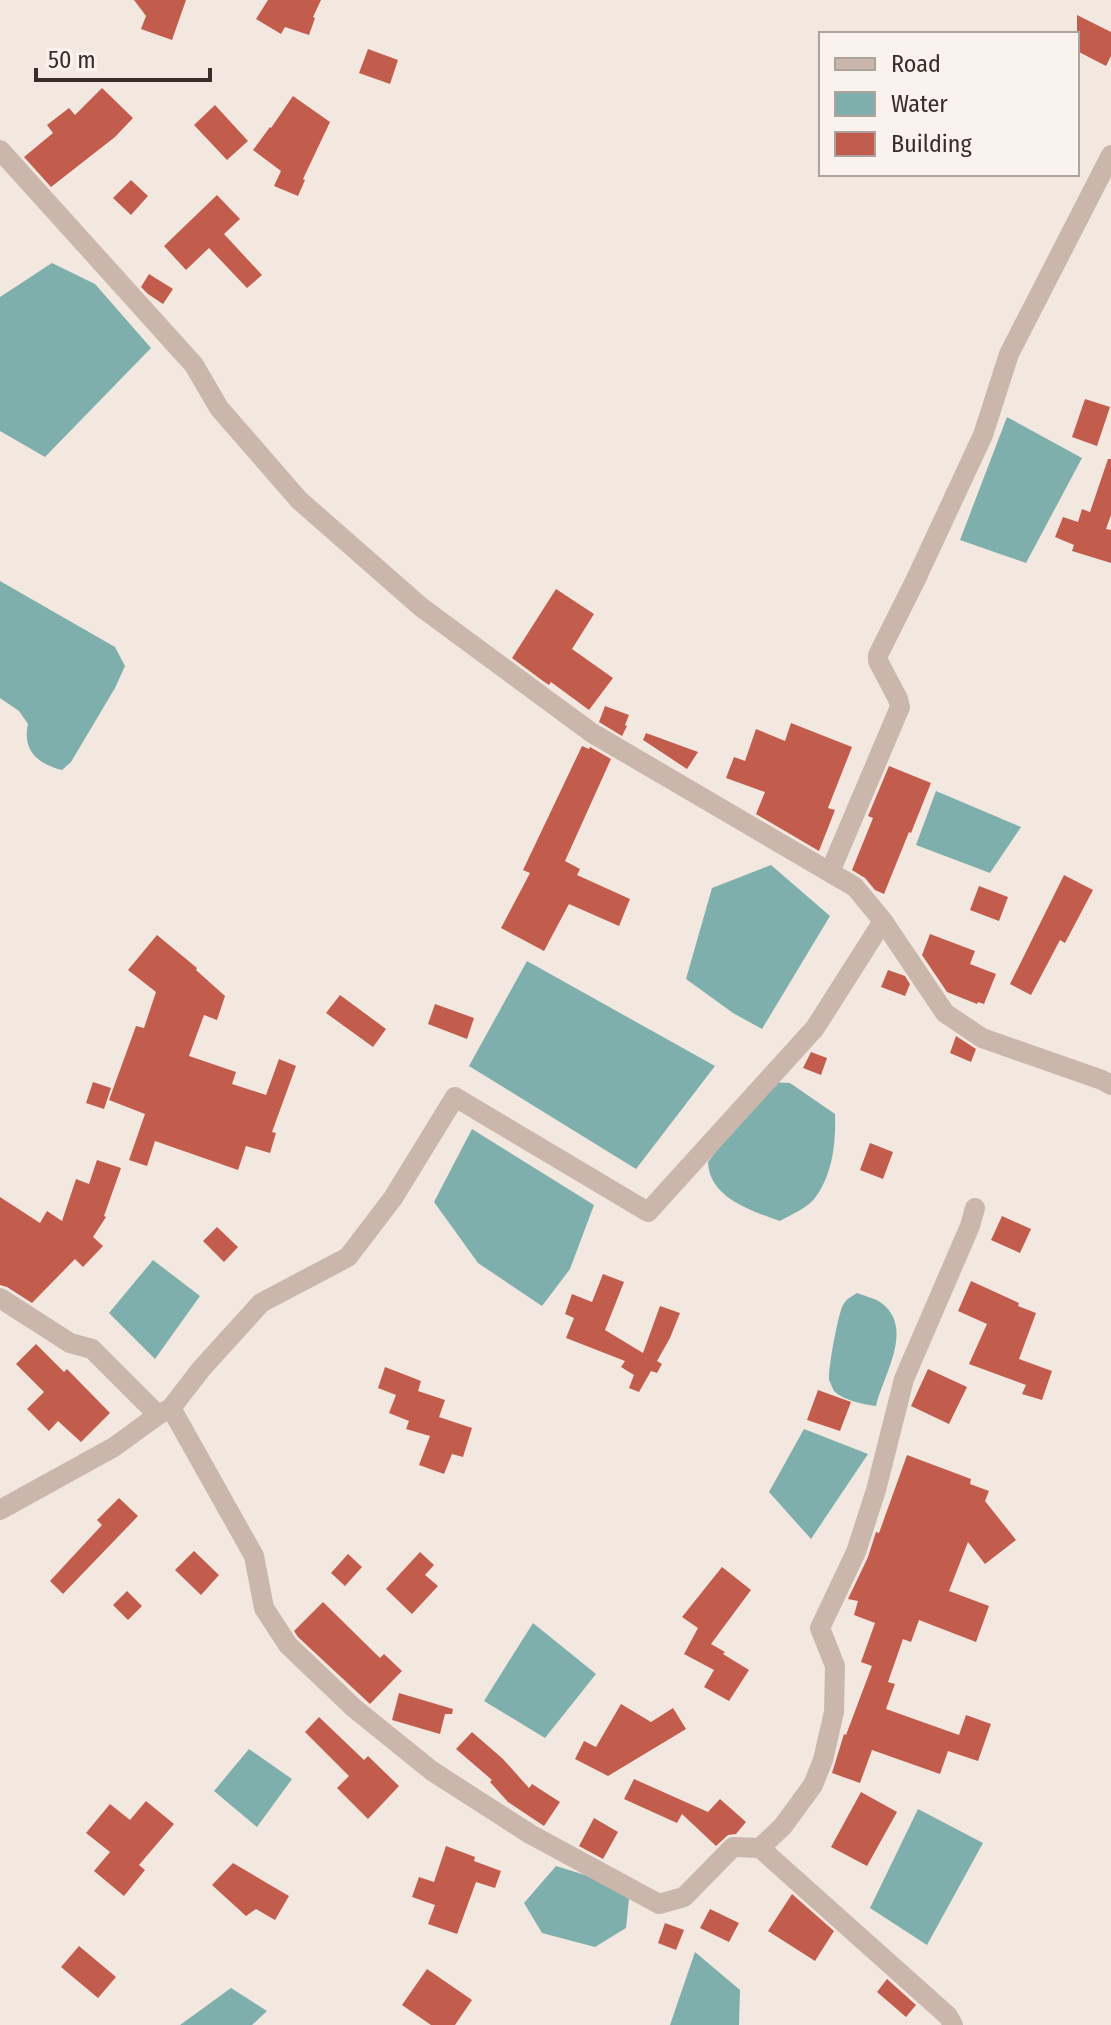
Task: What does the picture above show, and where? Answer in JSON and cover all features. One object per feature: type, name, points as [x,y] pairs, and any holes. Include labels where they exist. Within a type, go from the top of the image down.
[{"type":"street","points":[[0,150],[194,365],[219,408],[299,500],[421,607],[592,733],[855,887],[883,921],[945,1013],[982,1038],[1111,1085]]},
{"type":"street","points":[[830,872],[900,707],[878,655],[983,435],[1009,354],[1111,155]]},
{"type":"street","points":[[0,1510],[114,1447],[164,1412],[261,1303],[348,1257],[393,1198],[455,1097],[648,1212],[815,1028],[883,921]]},
{"type":"street","points":[[760,1848],[783,1826],[813,1785],[823,1760],[834,1712],[835,1666],[820,1628],[856,1552],[876,1490],[904,1379],[975,1208]]},
{"type":"street","points":[[0,1298],[70,1343],[92,1349],[164,1412],[254,1556],[264,1608],[288,1645],[354,1708],[432,1771],[530,1834],[659,1904],[684,1897],[733,1847],[760,1848],[948,2016],[953,2025]]},
{"type":"water","points":[[52,263],[95,284],[151,348],[45,457],[0,431],[0,297]]},
{"type":"water","points":[[1007,417],[1082,458],[1026,563],[960,540]]},
{"type":"water","points":[[0,581],[115,647],[125,666],[71,762],[62,770],[34,755],[27,742],[28,724],[19,711],[0,698]]},
{"type":"water","points":[[936,791],[1021,827],[990,873],[916,845]]},
{"type":"water","points":[[771,865],[830,916],[762,1029],[733,1013],[686,979],[712,888]]},
{"type":"water","points":[[527,961],[715,1066],[636,1169],[469,1066]]},
{"type":"water","points":[[768,1082],[790,1083],[835,1114],[832,1156],[822,1186],[810,1203],[780,1221],[745,1207],[724,1194],[710,1174],[708,1162]]},
{"type":"water","points":[[472,1129],[594,1205],[570,1269],[542,1306],[478,1263],[434,1202]]},
{"type":"water","points":[[153,1260],[200,1296],[155,1359],[109,1313]]},
{"type":"water","points":[[857,1293],[880,1302],[896,1324],[894,1352],[876,1406],[843,1397],[834,1391],[829,1380],[841,1310],[846,1301]]},
{"type":"water","points":[[804,1429],[868,1454],[811,1539],[769,1492]]},
{"type":"water","points":[[533,1623],[596,1674],[545,1738],[484,1701]]},
{"type":"water","points":[[249,1749],[292,1779],[257,1827],[214,1791]]},
{"type":"water","points":[[918,1809],[983,1843],[927,1945],[870,1908]]},
{"type":"water","points":[[556,1866],[601,1880],[629,1899],[626,1928],[595,1947],[542,1933],[524,1903]]},
{"type":"water","points":[[695,1952],[740,1990],[739,2025],[670,2025]]},
{"type":"water","points":[[231,1988],[267,2011],[252,2025],[180,2025]]},
{"type":"building","points":[[134,0],[186,0],[172,40],[141,29],[146,16]]},
{"type":"building","points":[[268,0],[321,0],[309,35],[285,27],[281,34],[256,19]]},
{"type":"building","points":[[1077,15],[1111,32],[1111,56],[1106,66],[1079,52]]},
{"type":"building","points":[[368,49],[398,60],[390,84],[359,73]]},
{"type":"building","points":[[102,88],[133,118],[115,137],[51,187],[24,157],[53,133],[47,125],[69,108],[75,115]]},
{"type":"building","points":[[293,96],[330,122],[298,196],[274,186],[281,171],[253,150]]},
{"type":"building","points":[[215,105],[248,141],[227,160],[194,125]]},
{"type":"building","points":[[131,180],[148,196],[131,215],[113,198]]},
{"type":"building","points":[[217,195],[240,219],[224,234],[262,275],[247,288],[209,248],[186,270],[164,246]]},
{"type":"building","points":[[149,274],[173,289],[163,304],[141,287]]},
{"type":"building","points":[[1085,399],[1110,407],[1097,446],[1072,437]]},
{"type":"building","points":[[1108,459],[1111,459],[1111,515],[1106,529],[1111,530],[1111,563],[1072,551],[1074,545],[1055,537],[1063,517],[1078,522],[1082,509],[1090,512]]},
{"type":"building","points":[[556,589],[594,614],[572,649],[613,678],[589,710],[512,658]]},
{"type":"building","points":[[605,706],[629,715],[622,736],[599,722]]},
{"type":"building","points":[[791,723],[852,747],[828,808],[835,810],[819,851],[756,814],[765,792],[726,778],[734,757],[745,761],[756,729],[785,741]]},
{"type":"building","points":[[646,733],[698,752],[687,769],[643,740]]},
{"type":"building","points":[[582,746],[611,759],[565,861],[580,869],[577,875],[630,899],[619,926],[569,904],[544,951],[501,928],[530,873],[523,870]]},
{"type":"building","points":[[889,766],[931,783],[884,894],[852,870],[873,818],[868,816]]},
{"type":"building","points":[[1064,875],[1093,890],[1065,943],[1060,940],[1031,995],[1010,984]]},
{"type":"building","points":[[979,886],[1008,897],[999,921],[970,910]]},
{"type":"building","points":[[930,934],[975,951],[970,964],[996,974],[984,1004],[947,992],[922,955]]},
{"type":"building","points":[[157,935],[225,996],[217,1020],[204,1015],[189,1056],[236,1072],[232,1084],[266,1095],[279,1059],[296,1066],[272,1132],[276,1133],[270,1153],[246,1146],[238,1170],[155,1141],[147,1166],[129,1160],[145,1114],[109,1100],[136,1026],[144,1028],[156,992],[128,970]]},
{"type":"building","points":[[888,970],[905,976],[910,984],[905,996],[881,987]]},
{"type":"building","points":[[340,995],[386,1029],[373,1047],[326,1013]]},
{"type":"building","points":[[435,1004],[474,1018],[467,1039],[428,1024]]},
{"type":"building","points":[[956,1036],[976,1049],[971,1062],[950,1053]]},
{"type":"building","points":[[811,1052],[827,1058],[821,1075],[803,1068]]},
{"type":"building","points":[[93,1082],[111,1088],[104,1109],[86,1103]]},
{"type":"building","points":[[870,1143],[893,1152],[883,1179],[860,1170]]},
{"type":"building","points":[[97,1160],[121,1168],[106,1217],[93,1237],[103,1246],[83,1267],[75,1259],[32,1303],[0,1285],[0,1197],[40,1223],[47,1211],[62,1221],[76,1179],[89,1184]]},
{"type":"building","points":[[1002,1216],[1031,1229],[1020,1253],[991,1240]]},
{"type":"building","points":[[217,1227],[238,1247],[224,1262],[203,1241]]},
{"type":"building","points":[[603,1274],[624,1282],[605,1330],[643,1353],[660,1306],[680,1313],[657,1361],[662,1364],[657,1373],[651,1371],[639,1392],[629,1388],[634,1375],[621,1367],[625,1361],[566,1338],[574,1318],[565,1314],[572,1294],[592,1302]]},
{"type":"building","points":[[971,1281],[1036,1313],[1019,1359],[1052,1371],[1042,1400],[1022,1394],[1026,1385],[969,1364],[987,1324],[958,1311]]},
{"type":"building","points":[[36,1344],[64,1372],[67,1369],[110,1413],[81,1442],[58,1421],[49,1431],[27,1409],[44,1392],[16,1364]]},
{"type":"building","points":[[385,1367],[421,1381],[418,1391],[445,1400],[439,1417],[472,1428],[463,1457],[452,1454],[444,1474],[419,1465],[430,1436],[406,1429],[409,1421],[389,1413],[396,1395],[378,1388]]},
{"type":"building","points":[[928,1369],[967,1387],[949,1424],[911,1406]]},
{"type":"building","points":[[818,1390],[851,1402],[840,1431],[807,1420]]},
{"type":"building","points":[[907,1455],[971,1479],[970,1484],[989,1491],[985,1501],[1016,1540],[985,1564],[968,1542],[949,1591],[989,1606],[976,1642],[919,1620],[911,1642],[903,1639],[888,1682],[895,1684],[886,1709],[959,1735],[966,1715],[991,1724],[978,1761],[948,1751],[940,1774],[872,1750],[860,1783],[832,1773],[844,1734],[872,1666],[861,1662],[875,1623],[854,1615],[858,1601],[848,1599],[876,1532],[879,1533]]},
{"type":"building","points":[[119,1498],[138,1516],[63,1594],[50,1581],[102,1525],[97,1520]]},
{"type":"building","points":[[194,1551],[219,1575],[201,1595],[175,1570]]},
{"type":"building","points":[[420,1552],[434,1565],[425,1575],[438,1586],[412,1614],[386,1589]]},
{"type":"building","points":[[348,1554],[362,1567],[345,1586],[331,1573]]},
{"type":"building","points":[[722,1567],[751,1590],[711,1644],[749,1670],[729,1701],[704,1687],[714,1670],[684,1654],[698,1628],[682,1617]]},
{"type":"building","points":[[127,1591],[142,1606],[128,1620],[113,1605]]},
{"type":"building","points":[[323,1602],[380,1658],[384,1654],[402,1671],[370,1704],[294,1631]]},
{"type":"building","points":[[399,1693],[453,1709],[452,1714],[445,1714],[440,1734],[392,1720]]},
{"type":"building","points":[[621,1704],[651,1722],[673,1708],[686,1729],[608,1776],[575,1759],[584,1741],[596,1747]]},
{"type":"building","points":[[319,1717],[364,1760],[368,1756],[399,1786],[368,1819],[337,1788],[349,1776],[305,1732]]},
{"type":"building","points":[[472,1732],[503,1759],[529,1788],[532,1784],[560,1802],[544,1826],[508,1802],[490,1782],[492,1780],[456,1749]]},
{"type":"building","points":[[634,1779],[708,1812],[720,1799],[746,1822],[736,1834],[728,1835],[716,1846],[682,1814],[677,1823],[624,1799]]},
{"type":"building","points":[[861,1792],[897,1812],[867,1866],[831,1847]]},
{"type":"building","points":[[146,1801],[174,1824],[139,1865],[145,1870],[124,1896],[94,1871],[110,1852],[86,1833],[110,1804],[130,1820]]},
{"type":"building","points":[[594,1818],[618,1832],[603,1859],[579,1846]]},
{"type":"building","points":[[446,1846],[501,1871],[495,1888],[476,1882],[457,1934],[428,1924],[435,1905],[412,1897],[419,1877],[434,1882]]},
{"type":"building","points":[[233,1863],[289,1896],[275,1920],[256,1909],[246,1916],[212,1885]]},
{"type":"building","points":[[792,1894],[834,1931],[815,1961],[768,1931]]},
{"type":"building","points":[[710,1909],[739,1923],[729,1942],[700,1928]]},
{"type":"building","points":[[665,1923],[684,1930],[676,1950],[658,1943]]},
{"type":"building","points":[[79,1946],[116,1977],[98,1998],[61,1967]]},
{"type":"building","points":[[427,1969],[472,2000],[455,2025],[431,2025],[402,2005]]},
{"type":"building","points":[[887,1979],[916,2005],[906,2017],[877,1992]]}]
